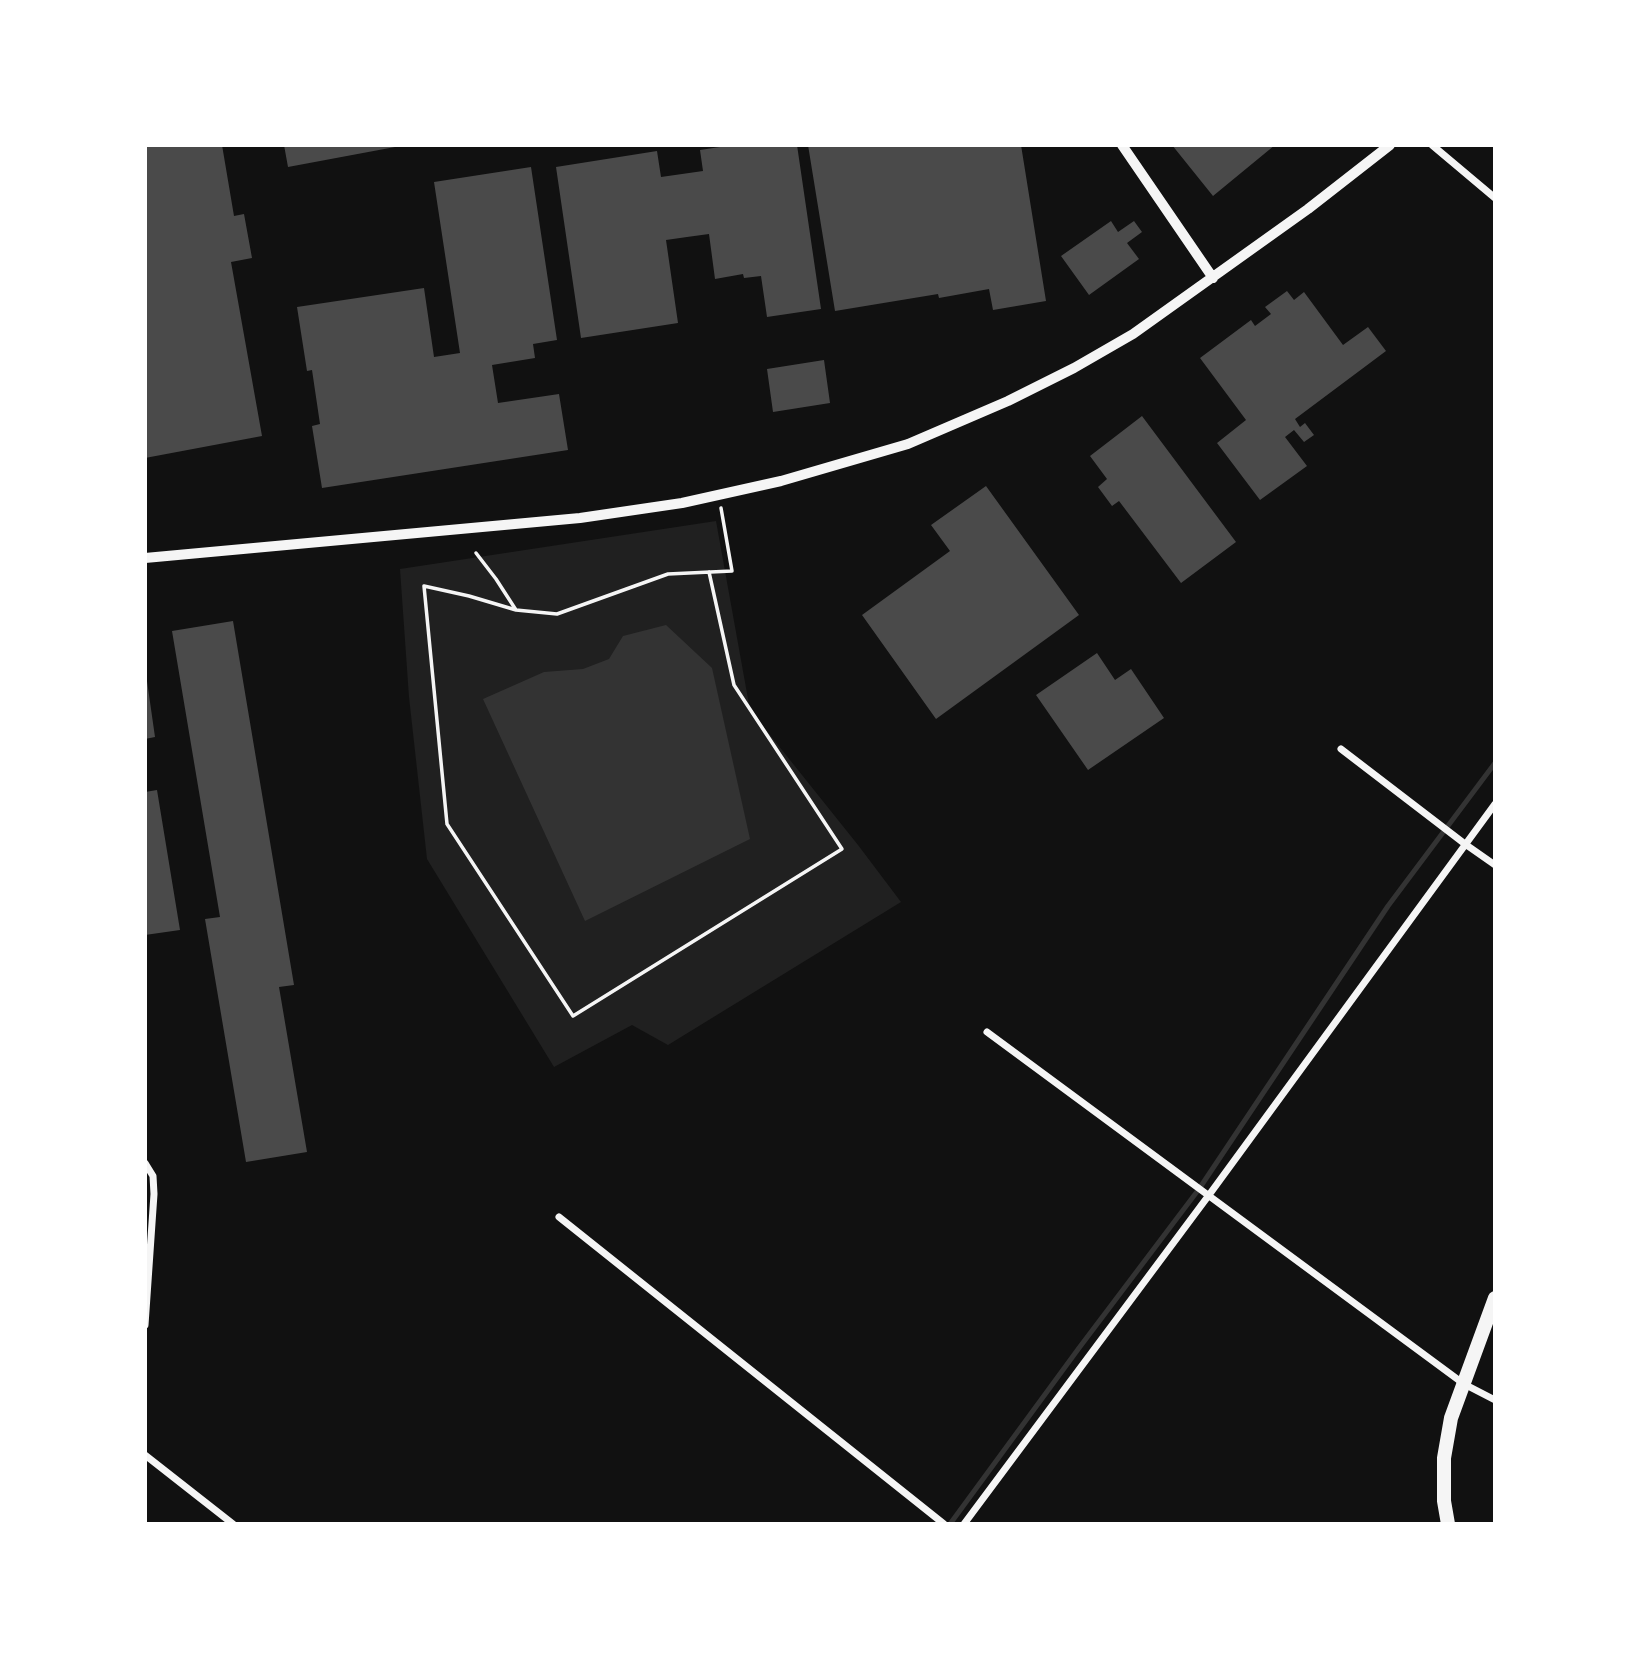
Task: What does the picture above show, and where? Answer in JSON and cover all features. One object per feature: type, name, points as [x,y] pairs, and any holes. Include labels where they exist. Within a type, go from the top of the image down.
[{"type":"main road","points":[[1448,1524],[1444,1501],[1444,1458],[1451,1418],[1495,1298]]},
{"type":"street","points":[[1122,145],[1213,278]]},
{"type":"street","points":[[145,558],[580,518],[682,503],[781,481],[908,444],[1008,401],[1133,334],[1308,209],[1390,145]]},
{"type":"street","points":[[1432,145],[1495,198]]},
{"type":"street","points":[[1341,749],[1495,865]]},
{"type":"street","points":[[964,1524],[1495,804]]},
{"type":"street","points":[[987,1031],[1464,1384],[1495,1400]]},
{"type":"street","points":[[145,1163],[153,1176],[154,1194],[145,1325]]},
{"type":"street","points":[[559,1217],[944,1524]]},
{"type":"street","points":[[145,1455],[233,1524]]},
{"type":"path","points":[[709,572],[734,685],[842,849],[573,1016],[447,824],[424,586],[516,610],[557,614],[668,574],[709,572],[732,571],[719,495]]},
{"type":"path","points":[[476,553],[516,610]]},
{"type":"shaded area","points":[[716,521],[750,710],[901,902],[668,1045],[632,1025],[554,1067],[427,859],[409,697],[400,569]]},
{"type":"shaded area","points":[[666,625],[712,668],[750,839],[585,921],[483,699],[544,672],[583,669],[609,659],[623,636]]},
{"type":"building","points":[[145,145],[222,145],[234,216],[244,214],[252,258],[231,262],[262,436],[145,458]]},
{"type":"building","points":[[284,145],[395,145],[395,147],[288,167]]},
{"type":"building","points":[[733,145],[797,145],[821,309],[767,317],[761,276],[744,278],[743,274],[715,279],[709,234],[666,240],[678,323],[581,338],[556,167],[657,151],[661,177],[703,171],[700,150]]},
{"type":"building","points":[[808,145],[1021,145],[1046,301],[993,310],[989,289],[939,298],[938,294],[835,311]]},
{"type":"building","points":[[1172,145],[1275,145],[1213,196]]},
{"type":"building","points":[[531,167],[557,340],[533,344],[535,358],[492,365],[498,403],[559,394],[568,450],[322,488],[312,426],[320,424],[312,370],[307,371],[297,307],[424,288],[434,357],[460,353],[434,182]]},
{"type":"building","points":[[1111,221],[1118,232],[1134,221],[1142,232],[1127,243],[1139,259],[1089,295],[1061,256]]},
{"type":"building","points":[[1287,291],[1294,300],[1304,292],[1343,345],[1368,327],[1386,351],[1295,419],[1300,427],[1305,423],[1314,435],[1304,442],[1294,430],[1285,437],[1307,466],[1260,500],[1217,443],[1246,420],[1200,358],[1251,320],[1255,326],[1271,314],[1265,307]]},
{"type":"building","points":[[824,360],[830,403],[773,412],[767,369]]},
{"type":"building","points":[[1142,416],[1236,542],[1181,583],[1119,501],[1112,506],[1098,487],[1107,479],[1090,456]]},
{"type":"building","points":[[986,486],[1079,615],[936,719],[862,615],[950,551],[931,525]]},
{"type":"building","points":[[233,621],[294,985],[279,987],[307,1152],[246,1162],[205,919],[220,917],[172,631]]},
{"type":"building","points":[[1097,653],[1115,680],[1131,669],[1164,718],[1088,770],[1036,695]]},
{"type":"building","points":[[145,681],[155,737],[145,739]]},
{"type":"building","points":[[157,790],[180,930],[145,935],[145,792]]},
{"type":"waterway","points":[[950,1524],[1199,1189],[1388,906],[1495,763]]}]
